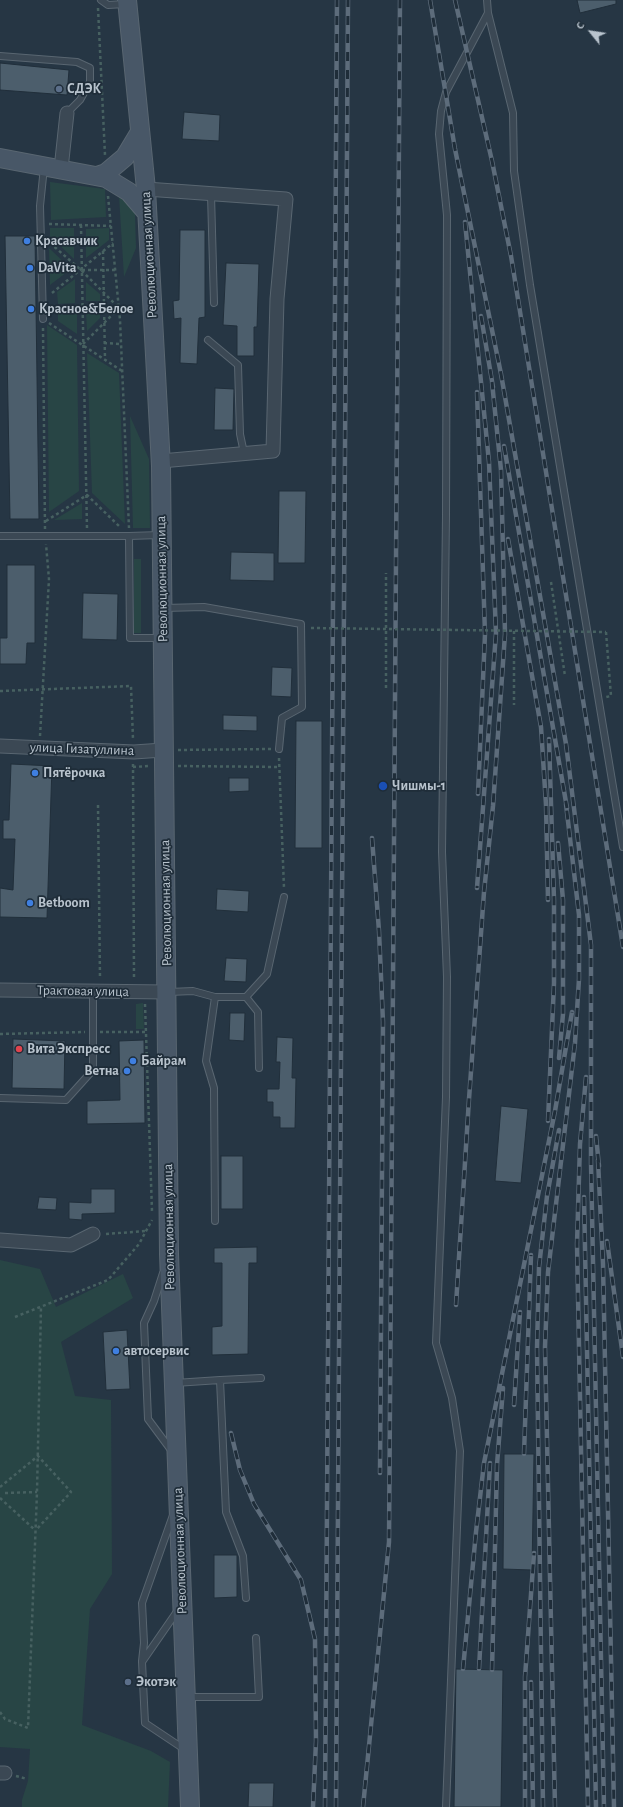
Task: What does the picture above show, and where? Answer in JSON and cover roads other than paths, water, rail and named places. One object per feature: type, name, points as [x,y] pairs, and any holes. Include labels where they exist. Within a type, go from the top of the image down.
[{"type":"main road","name":"Революционная улица","points":[[127,2],[146,189],[161,461],[169,1254],[190,1807]]},
{"type":"main road","points":[[103,176],[125,157],[140,132]]},
{"type":"main road","points":[[0,158],[103,176],[129,192],[147,213]]},
{"type":"street","points":[[53,167],[67,113]]},
{"type":"street","points":[[146,189],[211,195],[286,199],[277,299],[273,451],[161,461]]},
{"type":"street","name":"улица Гизатуллина","points":[[0,746],[134,752],[163,758]]},
{"type":"street","name":"Трактовая улица","points":[[0,990],[167,992]]},
{"type":"street","points":[[0,1240],[71,1245],[92,1234]]},
{"type":"lane","points":[[101,0],[108,5],[127,2]]},
{"type":"lane","points":[[487,0],[488,13],[513,113],[514,171],[530,285],[623,846]]},
{"type":"lane","points":[[446,1807],[460,1451],[452,1398],[436,1343],[446,1097],[448,977],[442,852],[446,515],[446,215],[439,134],[441,111],[446,92],[488,13]]},
{"type":"lane","points":[[0,56],[77,62],[90,68],[90,82],[80,100],[67,113]]},
{"type":"lane","points":[[43,319],[44,299],[40,206],[53,167]]},
{"type":"lane","points":[[211,195],[214,303]]},
{"type":"lane","points":[[208,340],[238,365],[240,434],[244,453]]},
{"type":"lane","points":[[0,536],[161,535]]},
{"type":"lane","points":[[129,536],[130,638],[163,638]]},
{"type":"lane","points":[[163,608],[204,607],[301,624],[302,707],[282,718],[279,749]]},
{"type":"lane","points":[[167,992],[192,991],[215,997],[246,997],[267,974],[284,897]]},
{"type":"lane","points":[[0,1098],[66,1100],[93,1070],[93,1032],[97,991]]},
{"type":"lane","points":[[215,997],[206,1061],[214,1088],[216,1221]]},
{"type":"lane","points":[[246,997],[258,1012],[259,1068]]},
{"type":"lane","points":[[169,1254],[154,1302],[144,1323],[144,1330],[148,1419],[177,1458]]},
{"type":"lane","points":[[174,1383],[261,1378]]},
{"type":"lane","points":[[220,1380],[226,1512],[242,1556],[246,1598]]},
{"type":"lane","points":[[179,1498],[142,1603],[144,1643],[142,1662],[145,1723],[188,1752]]},
{"type":"lane","points":[[142,1662],[182,1604]]},
{"type":"lane","points":[[186,1697],[259,1697],[256,1638]]},
{"type":"railway","points":[[325,1807],[337,0]]},
{"type":"railway","points":[[336,1807],[348,0]]},
{"type":"railway","points":[[363,1807],[389,1542],[400,0]]},
{"type":"railway","points":[[430,0],[455,149],[501,374],[566,744],[591,945],[591,1163],[604,1807]]},
{"type":"railway","points":[[455,0],[492,161],[511,256],[623,947]]},
{"type":"railway","points":[[465,222],[489,462],[496,633],[477,888]]},
{"type":"railway","points":[[481,316],[493,387]]},
{"type":"railway","points":[[456,1305],[484,892],[493,806],[505,634],[501,470],[492,382]]},
{"type":"railway","points":[[477,392],[485,634],[478,794]]},
{"type":"railway","points":[[504,446],[567,808]]},
{"type":"railway","points":[[508,539],[541,727],[546,805],[548,900]]},
{"type":"railway","points":[[548,1121],[554,983],[554,900],[549,739]]},
{"type":"railway","points":[[555,1807],[545,1347],[548,1272],[575,1043],[579,979],[579,915],[566,804]]},
{"type":"railway","points":[[372,838],[379,931],[383,1022],[380,1473]]},
{"type":"railway","points":[[558,843],[563,900],[563,1014],[559,1058]]},
{"type":"railway","points":[[463,1669],[484,1463],[555,1111],[572,1012]]},
{"type":"railway","points":[[586,1077],[580,1144],[577,1244],[588,1807]]},
{"type":"railway","points":[[543,1807],[537,1348],[539,1267],[547,1196],[559,1130]]},
{"type":"railway","points":[[596,1136],[599,1166]]},
{"type":"railway","points":[[598,1160],[603,1264],[614,1807]]},
{"type":"railway","points":[[584,1197],[596,1807]]},
{"type":"railway","points":[[607,1241],[623,1357]]},
{"type":"railway","points":[[524,1454],[531,1255]]},
{"type":"railway","points":[[514,1405],[520,1312]]},
{"type":"railway","points":[[492,1670],[497,1465],[503,1388]]},
{"type":"railway","points":[[231,1433],[240,1470],[254,1504],[301,1580],[315,1639],[316,1741],[313,1807]]},
{"type":"railway","points":[[479,1669],[490,1463]]},
{"type":"railway","points":[[525,1807],[525,1677],[534,1553]]},
{"type":"railway","points":[[531,1682],[533,1807]]},
{"type":"place","name":"СДЭК","points":[[59,89]]},
{"type":"place","name":"Красавчик","points":[[27,241]]},
{"type":"place","name":"DaVita","points":[[30,268]]},
{"type":"place","name":"Красное&Белое","points":[[31,309]]},
{"type":"place","name":"Пятёрочка","points":[[35,773]]},
{"type":"place","name":"Чишмы-1","points":[[383,786]]},
{"type":"place","name":"Betboom","points":[[30,903]]},
{"type":"place","name":"Вита Экспресс","points":[[19,1049]]},
{"type":"place","name":"Байрам","points":[[133,1061]]},
{"type":"place","name":"Ветна","points":[[127,1071]]},
{"type":"place","name":"автосервис","points":[[116,1351]]},
{"type":"place","name":"Экотэк","points":[[128,1682]]}]
